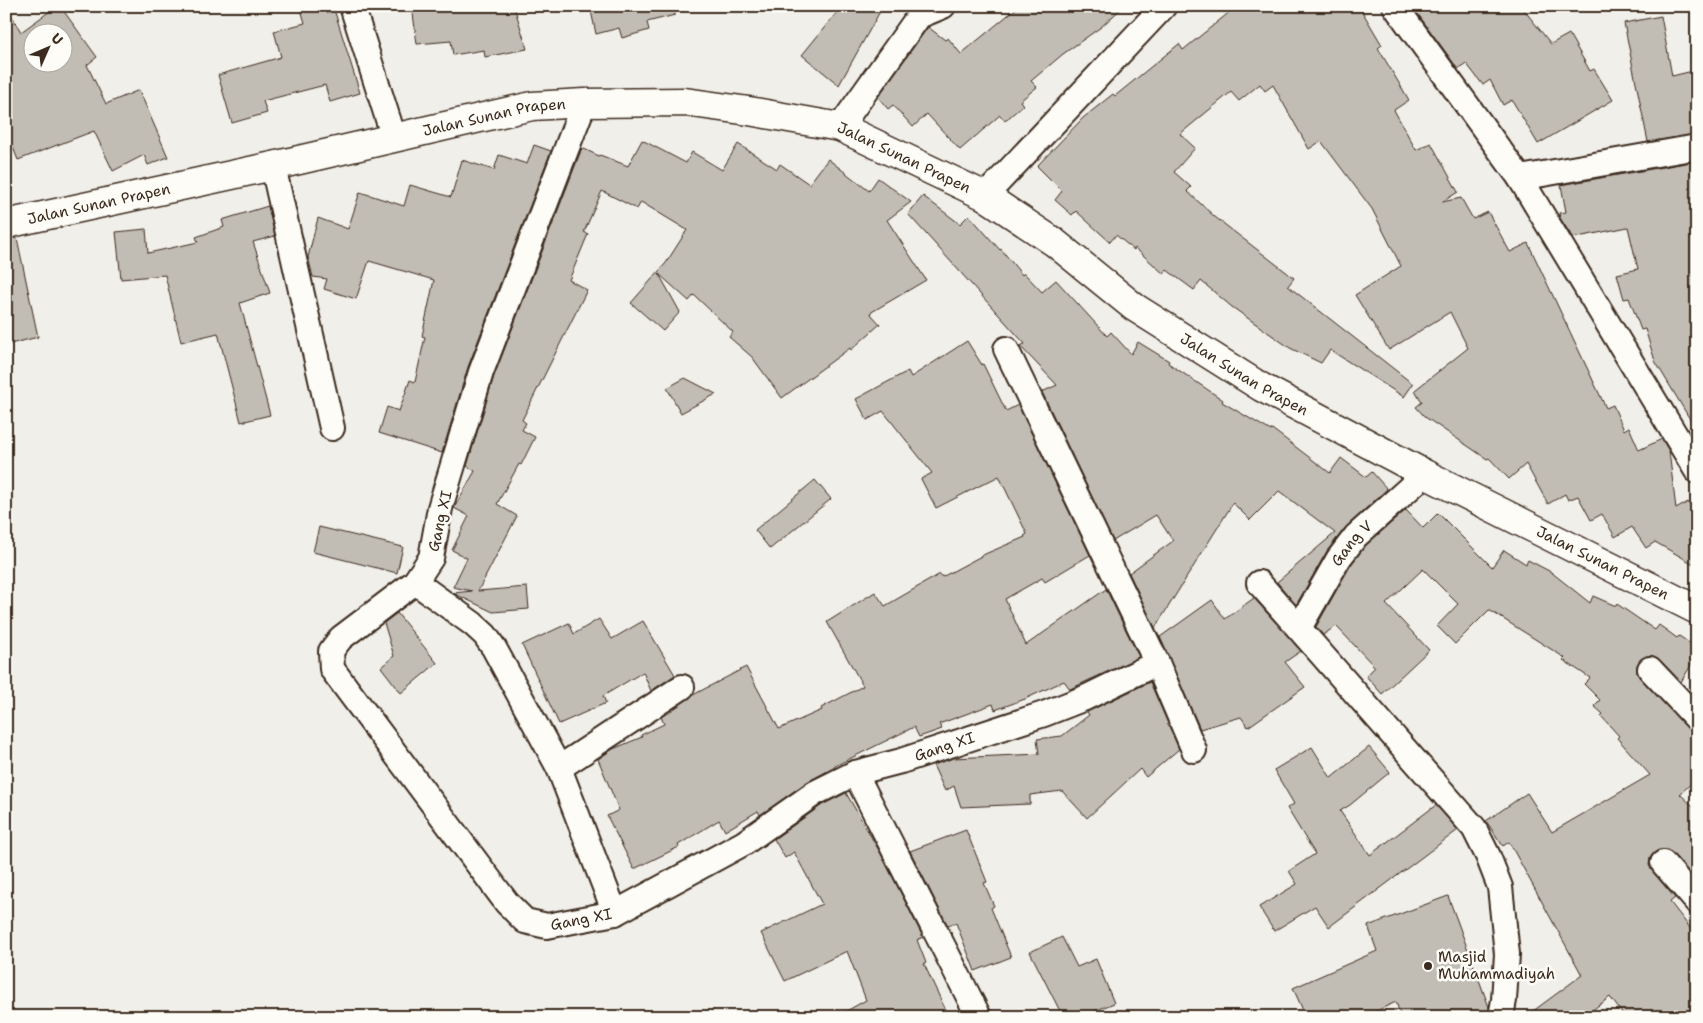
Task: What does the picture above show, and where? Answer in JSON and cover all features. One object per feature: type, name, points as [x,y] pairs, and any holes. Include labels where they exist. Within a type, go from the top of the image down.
[{"type":"main road","name":"Jalan Sunan Prapen","points":[[7,222],[273,166],[532,106],[584,103],[685,102],[840,127],[984,196],[1054,242],[1142,312],[1261,387],[1424,474],[1697,610]]},
{"type":"street","points":[[352,6],[394,138]]},
{"type":"street","points":[[840,127],[919,16],[943,6]]},
{"type":"street","points":[[984,196],[1164,6]]},
{"type":"street","points":[[1395,6],[1520,178],[1697,471]]},
{"type":"street","name":"Gang XI","points":[[584,103],[482,372],[440,508],[431,558],[415,582],[341,638],[331,651],[332,670],[507,904],[525,921],[547,926],[615,913],[744,843],[815,793],[855,774],[901,761],[1044,714],[1085,698],[1157,663]]},
{"type":"street","points":[[1520,178],[1697,147]]},
{"type":"street","points":[[273,166],[332,428]]},
{"type":"street","points":[[1006,349],[1157,663],[1194,750]]},
{"type":"street","name":"Gang V","points":[[1299,628],[1340,558],[1356,536],[1424,474]]},
{"type":"street","points":[[415,582],[473,624],[485,635],[559,768],[615,913]]},
{"type":"street","points":[[1259,583],[1474,828],[1488,856],[1500,887],[1507,954],[1502,1017]]},
{"type":"street","points":[[1650,669],[1697,719]]},
{"type":"street","points":[[559,768],[682,687]]},
{"type":"street","points":[[855,774],[979,1017]]},
{"type":"street","points":[[1663,863],[1697,902]]},
{"type":"building","points":[[6,6],[22,31],[22,72],[72,72],[72,23],[97,57],[87,65],[106,104],[139,90],[168,157],[148,165],[144,155],[113,171],[94,131],[18,160],[6,130]]},
{"type":"building","points":[[57,6],[60,6],[72,22],[35,22]]},
{"type":"building","points":[[300,6],[333,6],[360,93],[330,102],[325,85],[263,101],[267,113],[232,123],[218,75],[281,57],[274,31],[305,23]]},
{"type":"building","points":[[412,6],[514,6],[527,49],[485,57],[484,50],[453,55],[451,41],[417,44]]},
{"type":"building","points":[[590,6],[674,6],[675,15],[647,22],[649,30],[622,38],[619,28],[596,34]]},
{"type":"building","points":[[842,6],[883,6],[839,85],[802,55]]},
{"type":"building","points":[[1019,6],[1124,6],[1101,27],[1063,54],[1031,81],[1037,87],[1020,101],[1023,105],[1005,121],[1000,115],[960,150],[927,114],[913,127],[893,105],[888,109],[878,97],[928,27],[945,40],[948,38],[961,54]]},
{"type":"building","points":[[1237,6],[1359,6],[1382,45],[1378,48],[1409,100],[1394,110],[1416,150],[1431,143],[1458,192],[1442,202],[1461,198],[1473,219],[1488,212],[1510,252],[1528,243],[1606,408],[1613,405],[1624,430],[1629,427],[1639,450],[1662,439],[1669,451],[1676,509],[1688,502],[1697,516],[1697,566],[1655,542],[1646,548],[1632,527],[1615,537],[1602,514],[1591,520],[1578,496],[1568,500],[1565,494],[1548,504],[1526,464],[1509,479],[1489,458],[1487,459],[1425,417],[1416,407],[1422,402],[1415,390],[1468,348],[1450,312],[1389,350],[1355,295],[1401,266],[1372,209],[1321,141],[1309,149],[1273,85],[1265,91],[1260,84],[1239,101],[1231,92],[1180,134],[1195,148],[1174,172],[1191,187],[1187,191],[1215,217],[1294,278],[1288,286],[1413,384],[1404,397],[1330,350],[1321,363],[1290,348],[1232,307],[1201,281],[1194,290],[1167,270],[1164,274],[1135,248],[1134,250],[1116,235],[1110,242],[1076,211],[1072,215],[1055,200],[1062,191],[1037,166],[1083,118],[1113,94],[1115,96],[1179,44],[1183,50]]},
{"type":"building","points":[[1412,6],[1521,6],[1551,44],[1569,34],[1590,71],[1594,69],[1613,100],[1538,144],[1512,100],[1503,105],[1490,80],[1483,85],[1466,63],[1458,69]]},
{"type":"building","points":[[1661,16],[1672,76],[1697,70],[1697,134],[1648,142],[1624,23]]},
{"type":"building","points":[[642,140],[686,163],[692,152],[722,170],[738,144],[777,169],[780,164],[809,184],[828,159],[869,191],[878,178],[911,202],[887,220],[926,280],[870,313],[880,324],[851,350],[850,348],[782,398],[752,357],[729,337],[733,332],[694,295],[689,301],[659,274],[680,312],[663,331],[631,303],[666,263],[687,230],[641,202],[637,209],[602,191],[584,232],[588,234],[569,280],[587,290],[522,420],[526,423],[522,430],[535,437],[521,465],[519,464],[497,504],[517,516],[478,591],[527,587],[529,609],[493,612],[453,593],[472,591],[453,587],[467,558],[452,550],[469,516],[454,508],[475,471],[467,466],[494,376],[582,148],[628,166]]},
{"type":"building","points":[[534,145],[551,151],[468,367],[442,453],[379,433],[387,407],[399,411],[410,380],[415,382],[425,337],[422,336],[434,280],[369,261],[356,299],[324,289],[327,279],[313,277],[308,257],[318,218],[348,229],[360,192],[404,206],[410,185],[451,197],[462,160],[494,170],[499,155],[527,164]]},
{"type":"building","points":[[1697,161],[1697,431],[1655,361],[1645,329],[1641,330],[1629,298],[1624,299],[1617,274],[1638,269],[1628,227],[1573,238],[1560,218],[1559,213],[1566,212],[1561,185]]},
{"type":"building","points":[[923,196],[960,224],[969,215],[1022,275],[1024,273],[1042,292],[1056,280],[1107,336],[1111,332],[1131,354],[1138,342],[1169,361],[1168,363],[1223,400],[1222,402],[1271,431],[1272,429],[1330,473],[1341,458],[1366,477],[1372,472],[1387,489],[1345,528],[1327,551],[1296,605],[1277,582],[1335,533],[1279,491],[1250,520],[1233,503],[1155,628],[1129,573],[1173,541],[1156,515],[1113,541],[1042,392],[1057,385],[1020,346],[1025,344],[908,214]]},
{"type":"building","points":[[268,206],[275,236],[253,242],[270,293],[240,303],[270,415],[241,422],[218,333],[181,342],[165,275],[121,279],[116,232],[146,229],[148,253],[198,242],[196,237],[224,227],[222,220]]},
{"type":"building","points":[[17,238],[38,337],[6,345],[6,239]]},
{"type":"building","points":[[967,341],[983,364],[1006,411],[1018,405],[1090,555],[1045,582],[1042,578],[1005,599],[1026,645],[1106,589],[1139,657],[1070,689],[1064,681],[995,710],[993,704],[939,724],[942,729],[919,737],[914,727],[807,782],[760,815],[758,811],[725,831],[719,820],[678,845],[679,847],[634,869],[607,816],[619,810],[598,759],[613,749],[642,737],[641,735],[664,724],[661,717],[693,695],[746,667],[779,729],[822,710],[821,708],[863,686],[827,622],[875,592],[885,606],[940,574],[942,577],[985,554],[1025,537],[1027,534],[999,476],[936,508],[921,479],[932,473],[883,411],[867,420],[856,399],[908,371],[911,377]]},
{"type":"building","points":[[685,378],[716,394],[681,413],[667,388]]},
{"type":"building","points":[[815,480],[831,499],[770,549],[755,530]]},
{"type":"building","points":[[1406,510],[1423,528],[1438,513],[1492,567],[1504,550],[1526,564],[1528,560],[1551,572],[1590,603],[1593,596],[1616,606],[1617,604],[1655,630],[1659,625],[1677,638],[1679,636],[1697,648],[1697,655],[1681,682],[1660,660],[1653,656],[1641,659],[1637,665],[1637,672],[1640,678],[1687,728],[1697,732],[1697,778],[1680,794],[1697,810],[1697,881],[1673,854],[1667,850],[1660,850],[1654,853],[1650,858],[1649,865],[1675,898],[1670,902],[1697,937],[1697,1017],[1625,1017],[1610,997],[1583,1017],[1525,1017],[1582,975],[1509,842],[1503,846],[1486,821],[1527,793],[1552,832],[1650,775],[1617,738],[1619,736],[1601,716],[1603,714],[1594,706],[1600,700],[1584,684],[1590,678],[1563,660],[1565,658],[1489,610],[1455,644],[1437,626],[1458,604],[1423,569],[1386,604],[1429,650],[1382,694],[1366,676],[1375,667],[1336,626],[1323,635],[1316,627],[1350,566],[1366,545]]},
{"type":"building","points":[[319,527],[403,547],[397,573],[313,552]]},
{"type":"building","points":[[1254,598],[1301,651],[1285,662],[1305,687],[1248,727],[1241,717],[1200,729],[1160,637],[1212,600],[1225,619]]},
{"type":"building","points":[[397,613],[437,663],[401,693],[381,667],[394,656],[384,623]]},
{"type":"building","points":[[599,619],[612,639],[643,621],[675,675],[651,691],[643,672],[603,696],[606,703],[559,724],[522,645],[569,623],[574,634]]},
{"type":"building","points":[[1150,682],[1179,749],[1146,777],[1140,769],[1087,818],[1062,791],[1030,795],[1030,804],[961,807],[954,786],[945,791],[933,765],[953,758],[1039,754],[1037,739],[1062,736],[1089,715],[1087,712]]},
{"type":"building","points":[[1312,747],[1331,778],[1369,747],[1390,772],[1340,811],[1370,855],[1436,805],[1458,830],[1329,927],[1315,906],[1274,931],[1259,907],[1297,884],[1289,871],[1315,854],[1287,808],[1294,804],[1274,770]]},
{"type":"building","points":[[846,793],[881,854],[923,937],[917,940],[926,963],[924,964],[949,1017],[836,1017],[866,1000],[847,951],[785,981],[761,933],[822,904],[794,852],[785,858],[774,839],[822,805]]},
{"type":"building","points":[[966,830],[987,882],[984,883],[994,906],[991,908],[1011,957],[975,971],[956,923],[948,926],[910,851]]},
{"type":"building","name":"Masjid Muhammadiyah","points":[[1448,896],[1489,1007],[1488,1017],[1401,1017],[1396,1002],[1363,1017],[1306,1017],[1293,988],[1377,951],[1368,926]]},
{"type":"building","points":[[1062,937],[1077,967],[1096,959],[1114,1003],[1080,1017],[1063,1017],[1030,952]]},
{"type":"place","name":"Masjid Muhammadiyah","points":[[1428,966]]}]
